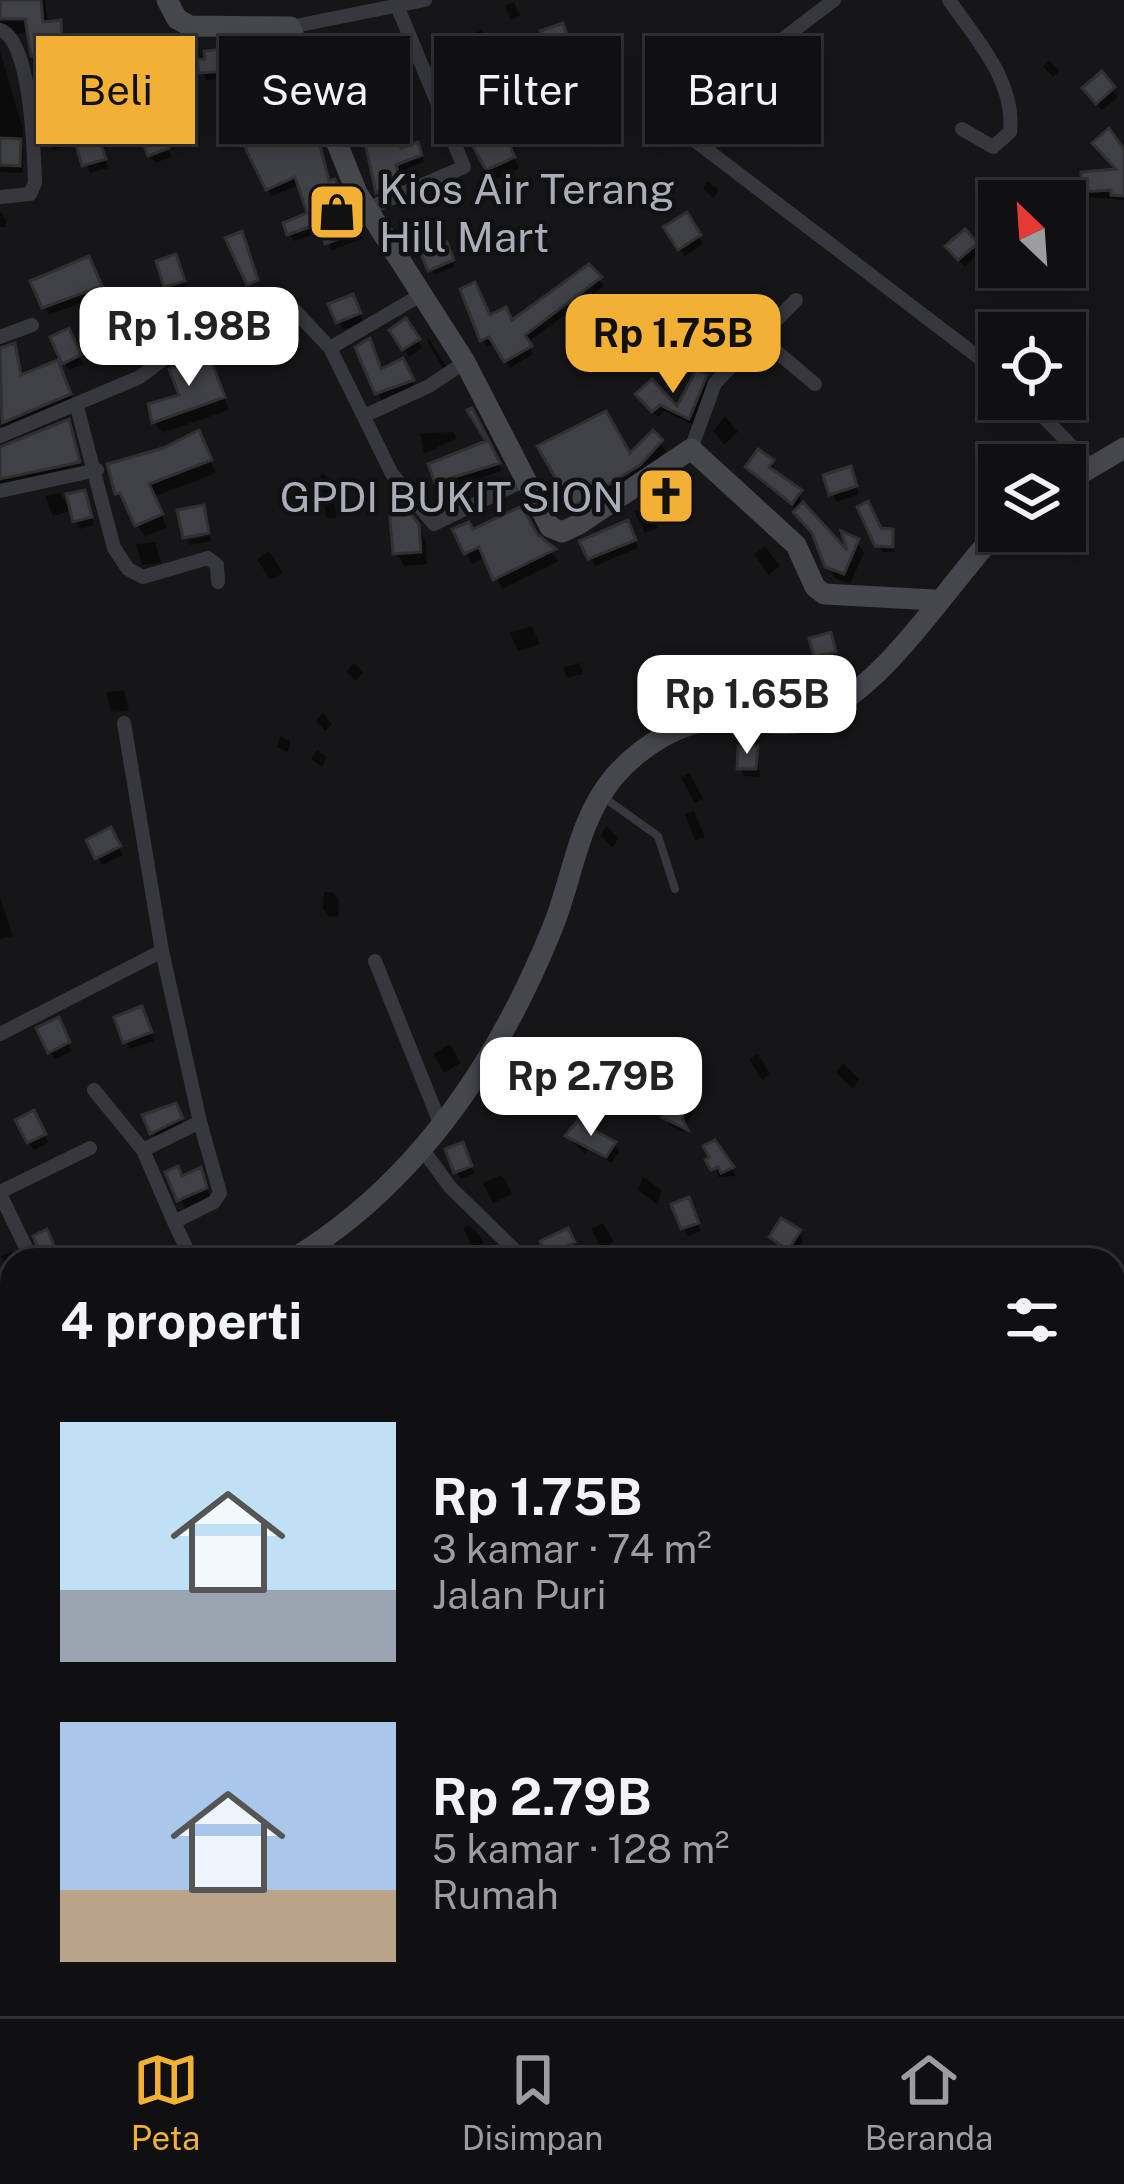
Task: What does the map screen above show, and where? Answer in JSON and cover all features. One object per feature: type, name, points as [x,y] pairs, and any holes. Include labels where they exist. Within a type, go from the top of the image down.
[{"type":"street","points":[[167,0],[177,19],[190,26],[290,27],[425,0]]},
{"type":"street","points":[[787,36],[834,0]]},
{"type":"street","points":[[949,0],[1002,79],[1012,118],[1010,132],[993,147],[962,129]]},
{"type":"street","points":[[367,209],[464,167],[398,8]]},
{"type":"street","points":[[290,27],[325,123],[367,209],[465,362],[544,520],[562,532],[691,449],[715,383],[796,300]]},
{"type":"street","points":[[0,29],[15,43],[29,102],[35,183],[30,194],[0,197]]},
{"type":"street","points":[[698,144],[978,357]]},
{"type":"street","points":[[0,436],[140,377],[205,327],[274,295],[299,310],[330,348],[392,474],[434,524],[527,479]]},
{"type":"street","points":[[330,348],[419,296]]},
{"type":"street","points":[[0,337],[32,325]]},
{"type":"street","points":[[758,335],[815,384]]},
{"type":"street","points":[[366,415],[430,386],[465,362]]},
{"type":"street","points":[[76,407],[97,470],[114,548],[128,569],[143,577],[208,558],[217,565],[218,582]]},
{"type":"street","points":[[1057,420],[1113,458],[1086,472]]},
{"type":"street","points":[[691,449],[796,545],[814,587],[824,594],[935,600]]},
{"type":"street","points":[[0,491],[97,470]]},
{"type":"street","points":[[309,1248],[423,1150],[442,1128],[512,1021],[554,926],[577,842],[602,797],[637,756],[692,724],[815,718],[889,659],[979,552]]},
{"type":"street","points":[[124,723],[162,951],[220,1193],[214,1202],[174,1222]]},
{"type":"street","points":[[0,1034],[162,951]]},
{"type":"street","points":[[375,961],[442,1128]]},
{"type":"street","points":[[94,1090],[143,1150],[186,1248]]},
{"type":"street","points":[[143,1150],[200,1122]]},
{"type":"street","points":[[26,1248],[0,1193],[90,1148]]},
{"type":"street","points":[[423,1150],[450,1187],[514,1248]]},
{"type":"lane","points":[[602,797],[658,836],[675,889]]},
{"type":"building","points":[[0,0],[41,0],[43,22],[61,20],[62,36],[36,36],[36,56],[31,56],[25,19],[0,19]]},
{"type":"building","points":[[563,23],[568,36],[542,36],[540,31]]},
{"type":"building","points":[[219,49],[219,72],[199,73],[197,60],[205,59],[204,51]]},
{"type":"building","points":[[1102,71],[1115,87],[1096,104],[1082,88]]},
{"type":"building","points":[[1109,128],[1124,149],[1124,196],[1111,195],[1111,190],[1086,192],[1081,172],[1116,169],[1092,143]]},
{"type":"building","points":[[0,138],[21,139],[20,166],[0,165]]},
{"type":"building","points":[[418,142],[422,155],[396,165],[401,182],[376,193],[365,144],[400,144],[401,148]]},
{"type":"building","points":[[76,144],[101,144],[106,159],[82,166]]},
{"type":"building","points":[[144,144],[168,144],[169,148],[148,156]]},
{"type":"building","points":[[245,144],[320,144],[329,181],[335,179],[343,203],[363,230],[325,244],[318,224],[287,235],[283,223],[307,213],[295,177],[266,190]]},
{"type":"building","points":[[472,144],[509,144],[515,157],[486,170]]},
{"type":"building","points":[[687,212],[701,235],[678,250],[663,227]]},
{"type":"building","points":[[965,229],[978,243],[958,260],[945,246]]},
{"type":"building","points":[[242,231],[258,280],[247,285],[225,238]]},
{"type":"building","points":[[447,242],[454,260],[428,271],[420,252]]},
{"type":"building","points":[[176,254],[185,281],[164,287],[156,261]]},
{"type":"building","points":[[89,256],[102,286],[42,308],[30,281]]},
{"type":"building","points":[[589,264],[602,277],[525,335],[532,346],[504,362],[489,337],[480,341],[460,289],[475,282],[490,315],[506,307],[512,320]]},
{"type":"building","points":[[353,294],[361,313],[336,323],[328,304]]},
{"type":"building","points":[[156,306],[169,341],[136,357],[122,319]]},
{"type":"building","points":[[642,312],[663,330],[627,361],[609,344]]},
{"type":"building","points":[[406,318],[420,339],[402,350],[389,330]]},
{"type":"building","points":[[69,328],[81,355],[62,364],[50,337]]},
{"type":"building","points":[[370,338],[381,369],[403,358],[414,380],[375,394],[355,347]]},
{"type":"building","points":[[15,343],[21,375],[58,360],[71,394],[2,423],[0,348]]},
{"type":"building","points":[[208,353],[225,397],[152,423],[148,404],[179,395],[169,369]]},
{"type":"building","points":[[696,370],[707,375],[689,419],[660,405],[652,412],[635,394],[652,379],[677,406]]},
{"type":"building","points":[[472,408],[500,463],[435,483],[428,464],[486,441],[467,410]]},
{"type":"building","points":[[606,411],[630,453],[653,430],[663,440],[640,465],[572,507],[537,446]]},
{"type":"building","points":[[69,419],[80,462],[0,479],[0,447]]},
{"type":"building","points":[[199,430],[212,460],[149,484],[163,514],[135,526],[120,493],[115,494],[107,464],[163,448]]},
{"type":"building","points":[[758,449],[774,460],[769,467],[802,490],[792,504],[745,467]]},
{"type":"building","points":[[851,466],[857,486],[829,495],[823,475]]},
{"type":"building","points":[[85,490],[92,517],[73,522],[66,494]]},
{"type":"building","points":[[868,501],[881,528],[893,529],[893,547],[875,546],[857,507]]},
{"type":"building","points":[[803,502],[847,550],[841,531],[859,539],[844,574],[825,567],[812,533],[793,512]]},
{"type":"building","points":[[204,505],[209,533],[183,538],[177,510]]},
{"type":"building","points":[[403,505],[419,524],[421,552],[393,554],[389,506]]},
{"type":"building","points":[[522,506],[537,534],[556,549],[493,580],[479,547],[464,554],[452,529],[469,522],[473,529]]},
{"type":"building","points":[[628,520],[636,540],[588,559],[579,541]]},
{"type":"building","points":[[831,632],[836,652],[814,657],[809,638]]},
{"type":"building","points":[[738,746],[758,746],[756,769],[737,769]]},
{"type":"building","points":[[111,827],[121,846],[95,859],[86,840]]},
{"type":"building","points":[[142,1006],[152,1032],[123,1043],[114,1017]]},
{"type":"building","points":[[59,1017],[70,1042],[48,1053],[36,1028]]},
{"type":"building","points":[[673,1092],[691,1100],[682,1118],[688,1130],[661,1117]]},
{"type":"building","points":[[176,1103],[183,1118],[150,1134],[142,1115]]},
{"type":"building","points":[[34,1110],[46,1134],[27,1143],[15,1120]]},
{"type":"building","points":[[577,1121],[616,1142],[606,1157],[565,1136]]},
{"type":"building","points":[[715,1140],[734,1167],[721,1173],[718,1167],[711,1170],[705,1160],[709,1157],[703,1146]]},
{"type":"building","points":[[463,1142],[472,1166],[454,1173],[445,1149]]},
{"type":"building","points":[[178,1166],[182,1176],[201,1167],[207,1188],[177,1201],[165,1172]]},
{"type":"building","points":[[689,1197],[699,1223],[681,1229],[671,1204]]},
{"type":"building","points":[[781,1218],[801,1230],[789,1248],[769,1237]]},
{"type":"building","points":[[568,1228],[575,1242],[543,1248],[540,1241]]},
{"type":"building","points":[[47,1229],[55,1248],[38,1248],[33,1236]]},
{"type":"place","name":"Kios Air Terang Hill Mart","points":[[337,212]]},
{"type":"place","name":"GPDI BUKIT SION","points":[[666,496]]}]
